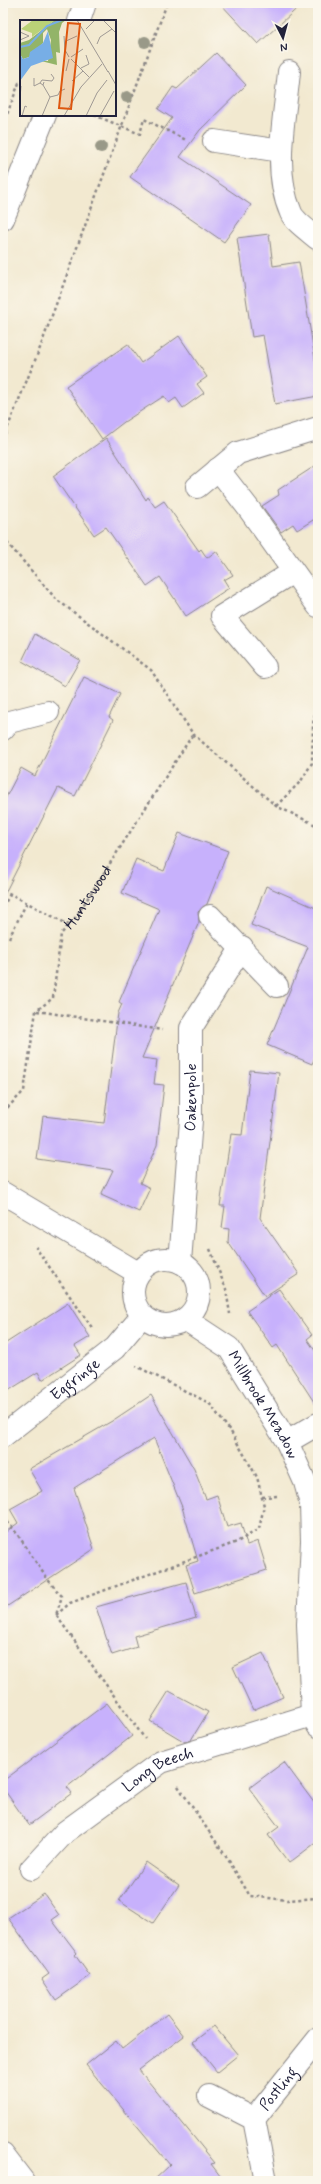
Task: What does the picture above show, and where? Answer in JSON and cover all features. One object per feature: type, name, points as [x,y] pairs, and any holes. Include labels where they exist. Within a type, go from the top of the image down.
[{"type":"street","points":[[79,20],[85,3]]},
{"type":"street","points":[[289,72],[281,150],[282,180],[292,214],[318,239]]},
{"type":"street","points":[[3,219],[45,116]]},
{"type":"street","points":[[214,141],[281,150]]},
{"type":"street","points":[[197,486],[238,453],[318,428]]},
{"type":"street","points":[[218,470],[318,606]]},
{"type":"street","points":[[264,667],[222,616],[293,572]]},
{"type":"street","points":[[5,722],[48,712]]},
{"type":"street","points":[[210,916],[277,986]]},
{"type":"street","name":"Oakenpole","points":[[180,1262],[191,1120],[191,1028],[242,948]]},
{"type":"street","points":[[3,1193],[138,1273]]},
{"type":"street","points":[[162,1259],[180,1262],[190,1268],[196,1278],[199,1289],[198,1300],[193,1310],[185,1319],[166,1325],[149,1321],[142,1316],[136,1307],[132,1295],[133,1284],[138,1273],[144,1266],[162,1259]]},
{"type":"street","name":"Eggringe","points":[[3,1436],[115,1348],[142,1316]]},
{"type":"street","name":"Millbrook Meadow","points":[[185,1319],[229,1348],[287,1442],[306,1482],[311,1504],[312,1541],[308,1624],[314,1673],[315,1720]]},
{"type":"street","points":[[287,1442],[318,1424]]},
{"type":"street","name":"Long Beech","points":[[31,1869],[65,1832],[161,1762],[315,1720]]},
{"type":"street","name":"Postling","points":[[266,2181],[254,2119],[318,2039]]},
{"type":"street","name":"Postling","points":[[209,2096],[254,2119]]},
{"type":"street","points":[[3,2155],[23,2181]]},
{"type":"path","points":[[3,439],[40,348],[167,3]]},
{"type":"path","points":[[3,125],[20,84]]},
{"type":"path","points":[[96,116],[140,134],[144,119],[203,148],[214,141]]},
{"type":"path","points":[[3,538],[56,599],[151,670],[193,734],[276,806],[318,826]]},
{"type":"path","points":[[276,806],[301,781],[312,763],[314,720],[318,694]]},
{"type":"path","name":"Huntswood","points":[[36,1011],[53,998],[61,934],[69,925],[193,734]]},
{"type":"path","points":[[3,890],[69,925]]},
{"type":"path","points":[[3,907],[10,894]]},
{"type":"path","points":[[9,938],[27,902]]},
{"type":"path","points":[[3,1112],[24,1091],[36,1011],[191,1034]]},
{"type":"path","points":[[55,1224],[36,1248],[97,1335],[115,1348],[126,1361],[209,1403],[232,1432],[257,1477],[264,1506],[259,1529],[237,1542],[70,1603],[56,1615]]},
{"type":"path","points":[[182,1238],[202,1242],[211,1250],[226,1289],[230,1316]]},
{"type":"path","points":[[3,1518],[14,1530],[52,1585],[62,1596],[56,1615]]},
{"type":"path","points":[[56,1615],[230,1861],[250,1896],[287,1900],[318,1898]]},
{"type":"building","points":[[220,3],[303,3],[258,44]]},
{"type":"building","points":[[216,53],[246,85],[200,130],[180,157],[251,205],[224,242],[130,177],[172,118],[158,109],[173,87],[177,89]]},
{"type":"building","points":[[269,234],[273,266],[299,262],[318,377],[318,396],[275,404],[263,335],[252,337],[237,238]]},
{"type":"building","points":[[179,336],[207,377],[197,384],[204,393],[183,408],[176,398],[169,403],[164,396],[124,422],[102,439],[66,386],[128,344],[141,363]]},
{"type":"building","points":[[106,438],[146,500],[148,497],[155,507],[164,501],[199,551],[201,549],[207,558],[216,551],[233,575],[224,580],[229,588],[186,616],[160,577],[147,586],[106,527],[94,535],[53,476]]},
{"type":"building","points":[[318,464],[318,517],[297,530],[293,524],[281,532],[262,506],[279,495],[278,490]]},
{"type":"building","points":[[35,634],[80,660],[65,686],[22,661]]},
{"type":"building","points":[[84,677],[120,694],[109,717],[113,720],[75,796],[58,788],[3,897],[3,803],[21,768],[35,776]]},
{"type":"building","points":[[179,833],[228,851],[207,904],[198,912],[199,922],[142,1058],[157,1060],[154,1084],[164,1085],[157,1145],[140,1183],[150,1188],[139,1212],[101,1195],[113,1170],[37,1159],[43,1116],[104,1123],[118,1013],[122,1004],[119,1002],[159,909],[122,893],[136,859],[164,871]]},
{"type":"building","points":[[266,886],[318,909],[318,1050],[312,1064],[267,1045],[308,947],[251,925]]},
{"type":"building","points":[[250,1070],[279,1073],[260,1218],[299,1274],[265,1296],[228,1242],[229,1229],[222,1228],[225,1206],[220,1206],[231,1134],[242,1135]]},
{"type":"building","points":[[279,1289],[312,1335],[307,1339],[318,1355],[318,1408],[277,1345],[273,1348],[247,1311]]},
{"type":"building","points":[[68,1303],[90,1337],[75,1346],[81,1355],[42,1380],[38,1372],[3,1394],[3,1345]]},
{"type":"building","points":[[151,1395],[194,1469],[206,1499],[217,1495],[227,1527],[241,1523],[247,1545],[258,1541],[267,1570],[195,1593],[186,1565],[198,1561],[182,1507],[154,1438],[74,1488],[94,1549],[3,1609],[3,1534],[18,1523],[10,1509],[42,1491],[29,1469],[112,1421]]},
{"type":"building","points":[[186,1582],[196,1618],[134,1636],[137,1647],[112,1655],[96,1607]]},
{"type":"building","points":[[263,1653],[283,1697],[253,1710],[233,1667]]},
{"type":"building","points":[[169,1691],[208,1712],[191,1740],[185,1742],[150,1721]]},
{"type":"building","points":[[107,1703],[132,1736],[67,1787],[72,1793],[29,1825],[3,1788],[3,1781]]},
{"type":"building","points":[[284,1762],[318,1808],[318,1841],[289,1863],[268,1835],[279,1827],[249,1788]]},
{"type":"building","points":[[146,1862],[179,1885],[153,1923],[119,1901]]},
{"type":"building","points":[[44,1894],[59,1915],[52,1920],[77,1953],[75,1955],[90,1976],[56,2000],[42,1979],[49,1974],[8,1918]]},
{"type":"building","points":[[167,2014],[184,2036],[139,2070],[215,2163],[211,2164],[224,2181],[153,2181],[170,2165],[86,2065],[116,2041],[122,2049]]},
{"type":"building","points":[[214,2026],[238,2055],[217,2072],[193,2042]]}]
